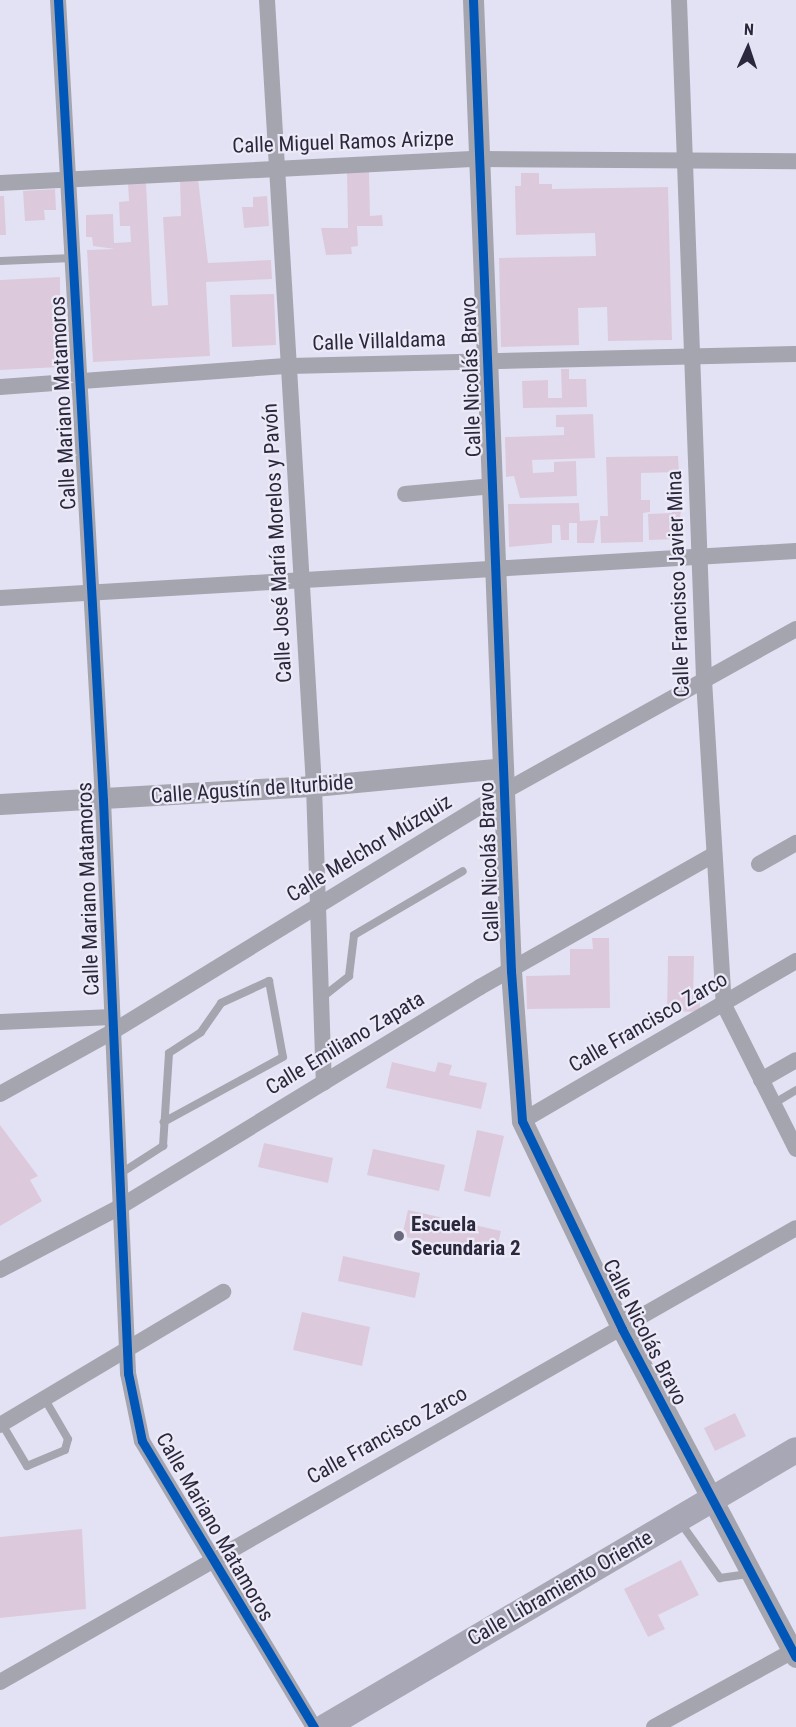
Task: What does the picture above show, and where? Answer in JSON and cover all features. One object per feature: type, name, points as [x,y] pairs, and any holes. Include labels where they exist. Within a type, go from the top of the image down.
[{"type":"main road","name":"Calle Libramiento Oriente","points":[[325,1727],[796,1450]]},
{"type":"street","name":"Calle Mariano Matamoros","points":[[58,0],[103,800],[125,1347],[142,1441],[314,1727]]},
{"type":"street","name":"Calle José María Morelos y Pavón","points":[[267,0],[290,366],[299,578],[314,786],[320,905],[319,999],[324,1083]]},
{"type":"street","name":"Calle Nicolás Bravo","points":[[473,0],[494,486],[511,971],[522,1120],[622,1329],[794,1654]]},
{"type":"street","name":"Calle Francisco Javier Mina","points":[[679,0],[704,680],[724,1005],[796,1149]]},
{"type":"street","name":"Calle Miguel Ramos Arizpe","points":[[0,183],[277,167],[481,159],[796,161]]},
{"type":"street","name":"Calle Villaldama","points":[[0,387],[290,366],[796,354]]},
{"type":"street","points":[[405,494],[494,486]]},
{"type":"street","points":[[0,598],[496,565],[796,551]]},
{"type":"street","name":"Calle Melchor Múzquiz","points":[[0,1094],[112,1025],[320,905],[505,791],[796,628]]},
{"type":"street","name":"Calle Agustín de Iturbide","points":[[0,804],[103,800],[314,786],[503,768]]},
{"type":"street","points":[[759,864],[796,843]]},
{"type":"street","name":"Calle Emiliano Zapata","points":[[0,1270],[118,1208],[511,971],[713,855]]},
{"type":"street","name":"Calle Francisco Zarco","points":[[522,1120],[724,1005],[796,961]]},
{"type":"street","points":[[0,1022],[112,1025]]},
{"type":"street","points":[[761,1080],[796,1060]]},
{"type":"street","name":"Calle Francisco Zarco","points":[[0,1682],[796,1228]]},
{"type":"street","points":[[1,1424],[125,1347],[223,1292]]},
{"type":"street","points":[[654,1727],[794,1654]]},
{"type":"lane","points":[[0,261],[73,258]]},
{"type":"lane","points":[[319,999],[349,976],[354,934],[463,871]]},
{"type":"lane","points":[[117,1175],[160,1149],[165,1122],[168,1055],[201,1032],[220,1003],[269,981],[283,1057],[165,1122]]},
{"type":"lane","points":[[773,1104],[796,1090]]},
{"type":"lane","points":[[1,1424],[27,1466],[65,1450],[68,1439],[44,1398]]},
{"type":"lane","points":[[678,1519],[720,1578],[752,1574]]},
{"type":"building","points":[[347,172],[369,172],[370,216],[382,215],[383,226],[357,226],[358,246],[351,247],[352,254],[326,255],[321,228],[348,228]]},
{"type":"building","points":[[521,173],[539,173],[539,184],[552,184],[552,189],[668,187],[672,340],[608,341],[607,307],[578,308],[579,345],[501,347],[499,258],[596,256],[595,233],[516,235],[515,186],[521,186]]},
{"type":"building","points":[[198,179],[208,263],[271,260],[272,279],[206,282],[210,356],[93,362],[87,250],[115,249],[93,246],[92,237],[86,237],[86,215],[113,214],[114,243],[131,242],[130,226],[120,226],[119,202],[129,201],[128,183],[146,183],[152,306],[168,305],[163,217],[181,216],[180,180]]},
{"type":"building","points":[[55,189],[56,210],[44,210],[45,220],[25,221],[23,191]]},
{"type":"building","points":[[0,196],[4,196],[6,235],[0,235]]},
{"type":"building","points":[[267,196],[269,226],[244,228],[242,207],[253,207],[253,197]]},
{"type":"building","points":[[60,277],[60,367],[0,370],[0,280]]},
{"type":"building","points":[[274,294],[276,345],[232,347],[230,295]]},
{"type":"building","points":[[561,369],[569,369],[569,379],[586,379],[587,407],[523,408],[522,381],[548,380],[548,398],[562,398]]},
{"type":"building","points":[[593,414],[595,458],[532,460],[533,473],[554,472],[554,462],[576,461],[577,496],[520,498],[514,476],[506,477],[505,437],[564,435],[564,427],[556,427],[556,415]]},
{"type":"building","points":[[678,456],[679,472],[641,473],[641,500],[650,500],[650,512],[643,513],[643,542],[601,543],[600,516],[608,516],[606,457]]},
{"type":"building","points":[[579,503],[580,521],[598,520],[594,543],[577,543],[577,523],[569,523],[569,540],[561,540],[560,525],[552,525],[552,543],[509,547],[508,504]]},
{"type":"building","points":[[671,506],[682,506],[676,539],[649,540],[648,514],[672,513]]},
{"type":"building","points":[[592,938],[609,938],[610,1008],[527,1009],[526,976],[570,975],[570,949],[593,949]]},
{"type":"building","points":[[668,956],[694,956],[693,1001],[700,1001],[700,1012],[667,1011]]},
{"type":"building","points":[[392,1062],[435,1072],[438,1062],[452,1065],[449,1075],[487,1083],[481,1109],[386,1088]]},
{"type":"building","points":[[0,1125],[38,1176],[30,1180],[42,1201],[0,1226]]},
{"type":"building","points":[[477,1130],[504,1136],[490,1197],[464,1191]]},
{"type":"building","points":[[264,1143],[333,1158],[328,1183],[258,1167]]},
{"type":"building","points":[[373,1149],[445,1165],[439,1191],[367,1175]]},
{"type":"building","points":[[408,1210],[501,1231],[495,1257],[402,1236]]},
{"type":"building","points":[[343,1256],[420,1273],[415,1298],[338,1281]]},
{"type":"building","points":[[302,1312],[370,1327],[362,1366],[293,1350]]},
{"type":"building","points":[[735,1413],[746,1436],[715,1451],[704,1428]]},
{"type":"building","points":[[82,1529],[86,1609],[0,1618],[0,1537]]},
{"type":"building","points":[[681,1560],[699,1595],[658,1615],[665,1629],[648,1637],[624,1589]]},
{"type":"cycle path","points":[[58,0],[103,800],[128,1373],[142,1441],[314,1727]]},
{"type":"cycle path","points":[[473,0],[511,971],[522,1121],[622,1329],[796,1657]]},
{"type":"place","name":"Escuela Secundaria 2","points":[[399,1236]]}]
